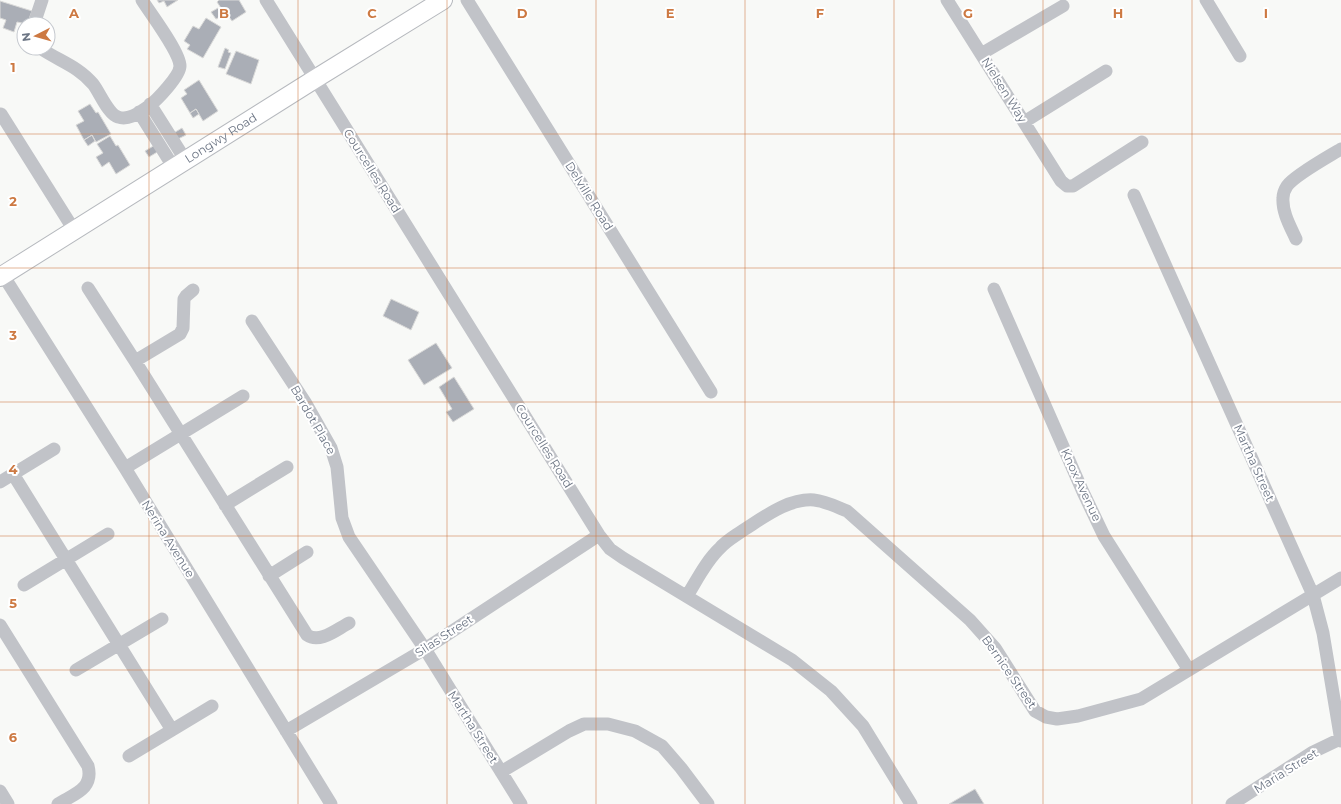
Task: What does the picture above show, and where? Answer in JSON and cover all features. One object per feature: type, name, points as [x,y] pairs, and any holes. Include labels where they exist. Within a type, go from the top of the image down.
[{"type":"street","points":[[37,16],[42,0]]},
{"type":"street","points":[[54,56],[82,72],[94,85],[110,111],[116,116],[127,118],[139,112],[150,104],[173,80],[179,72],[180,66],[174,50],[142,0]]},
{"type":"street","name":"Courcelles Road","points":[[266,0],[599,535],[610,549],[792,660],[831,691],[863,726],[911,804]]},
{"type":"street","name":"Longwy Road","points":[[1,276],[443,0]]},
{"type":"street","name":"Delville Road","points":[[467,0],[711,392]]},
{"type":"street","name":"Nielsen Way","points":[[947,0],[1061,181],[1067,186],[1072,186],[1142,142]]},
{"type":"street","points":[[1206,0],[1240,56]]},
{"type":"street","points":[[981,54],[1063,6]]},
{"type":"street","points":[[1024,122],[1106,71]]},
{"type":"street","points":[[150,104],[180,164]]},
{"type":"street","points":[[139,112],[180,164]]},
{"type":"street","points":[[1,114],[74,230]]},
{"type":"street","points":[[1296,239],[1286,218],[1283,198],[1287,185],[1298,176],[1341,149]]},
{"type":"street","name":"Martha Street","points":[[1134,195],[1313,595],[1323,633],[1339,726],[1340,740]]},
{"type":"street","name":"Nerina Avenue","points":[[1,276],[125,468],[332,804]]},
{"type":"street","points":[[88,288],[136,361],[307,635],[311,638],[322,638],[349,623]]},
{"type":"street","name":"Knox Avenue","points":[[994,289],[1083,492],[1104,536],[1189,670]]},
{"type":"street","points":[[136,361],[180,334],[183,328],[184,299],[193,290]]},
{"type":"street","name":"Bardot Place","points":[[252,321],[305,402],[331,448],[338,467],[342,518],[349,537],[425,649]]},
{"type":"street","points":[[125,468],[243,396]]},
{"type":"street","points":[[0,482],[54,449]]},
{"type":"street","points":[[225,505],[287,467]]},
{"type":"street","points":[[13,474],[172,730]]},
{"type":"street","name":"Bernice Street","points":[[687,596],[712,556],[720,547],[776,510],[797,502],[814,500],[846,511],[970,620],[995,648],[1035,711],[1046,717],[1057,719],[1078,716],[1141,699],[1341,578]]},
{"type":"street","points":[[24,585],[108,534]]},
{"type":"street","name":"Silas Street","points":[[286,731],[425,649],[599,535]]},
{"type":"street","points":[[269,576],[307,552]]},
{"type":"street","points":[[76,670],[162,619]]},
{"type":"street","points":[[0,625],[88,766],[90,774],[86,785],[58,804]]},
{"type":"street","name":"Martha Street","points":[[425,649],[521,804]]},
{"type":"street","points":[[129,756],[212,706]]},
{"type":"street","points":[[501,772],[569,731],[584,724],[608,724],[635,731],[662,746],[681,768],[708,804]]},
{"type":"street","name":"Maria Street","points":[[1232,804],[1313,752],[1340,740]]},
{"type":"street","points":[[0,791],[8,804]]},
{"type":"building","points":[[157,0],[178,0],[167,7],[164,1],[159,3]]},
{"type":"building","points":[[219,0],[239,0],[246,12],[232,21],[217,2]]},
{"type":"building","points":[[0,1],[32,11],[30,16],[16,16],[14,32],[3,28],[6,20],[0,18]]},
{"type":"building","points":[[218,8],[222,16],[216,19],[211,12]]},
{"type":"building","points":[[206,18],[221,27],[203,58],[187,49],[190,45],[184,41],[193,26],[199,29]]},
{"type":"building","points":[[225,48],[231,53],[225,69],[218,67]]},
{"type":"building","points":[[236,51],[259,60],[251,84],[226,74]]},
{"type":"building","points":[[199,80],[218,111],[203,121],[196,109],[190,113],[181,98],[187,94],[184,90]]},
{"type":"building","points":[[90,104],[96,113],[98,112],[111,134],[96,142],[92,135],[84,140],[76,125],[84,121],[78,111]]},
{"type":"building","points":[[196,109],[199,114],[193,118],[190,113]]},
{"type":"building","points":[[182,128],[186,135],[176,140],[172,134]]},
{"type":"building","points":[[92,135],[95,141],[88,146],[84,140]]},
{"type":"building","points":[[110,136],[116,146],[118,145],[130,165],[116,174],[109,162],[102,167],[96,157],[103,153],[97,144]]},
{"type":"building","points":[[155,145],[159,151],[149,157],[145,151]]},
{"type":"building","points":[[391,299],[419,312],[411,330],[383,316]]},
{"type":"building","points":[[436,343],[452,368],[424,385],[408,360]]},
{"type":"building","points":[[454,377],[474,409],[453,422],[446,412],[452,409],[439,387]]},
{"type":"building","points":[[975,789],[984,804],[949,804],[961,797]]}]
